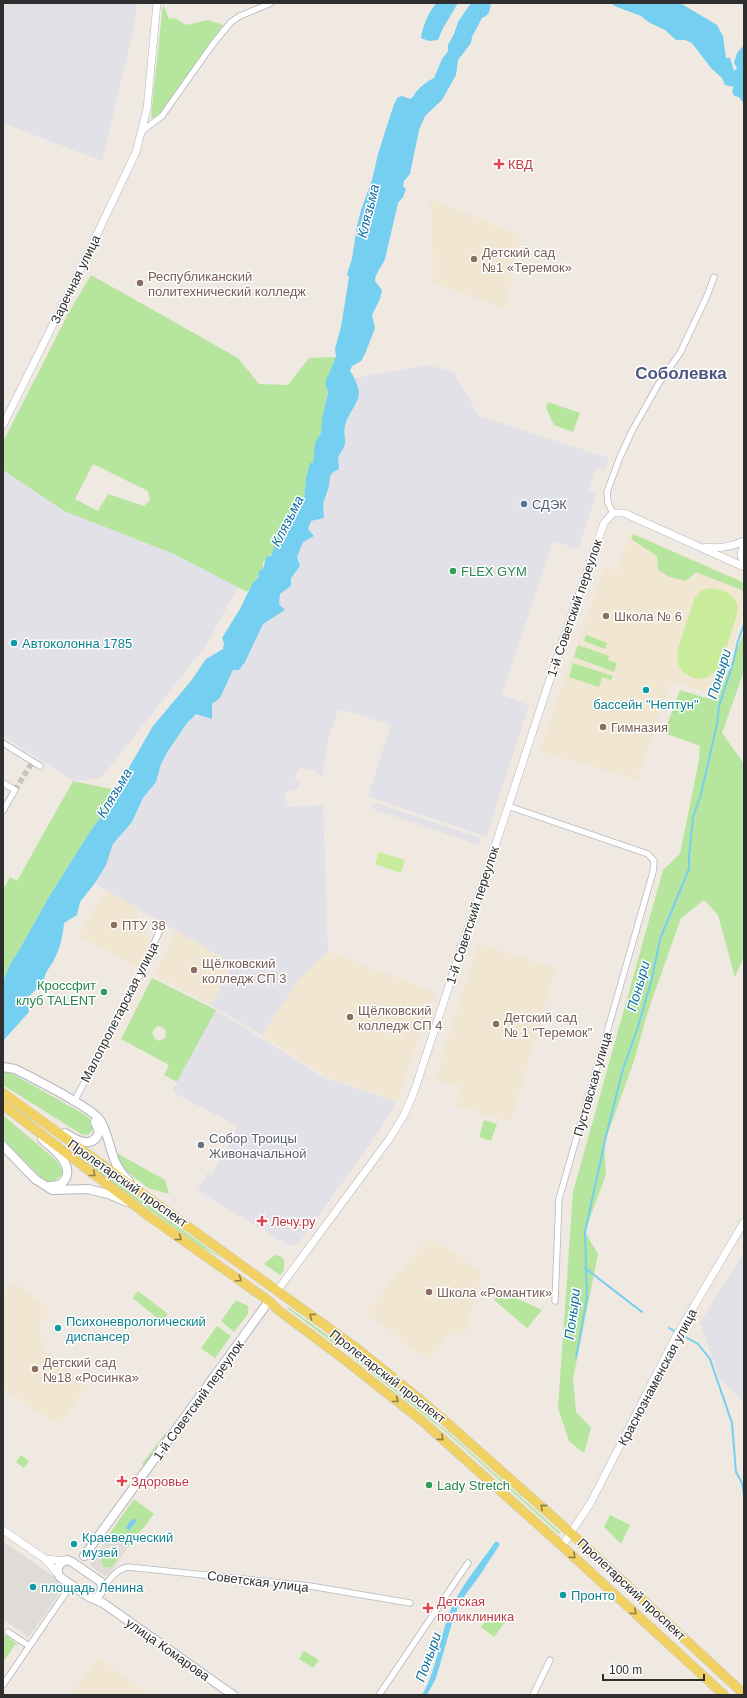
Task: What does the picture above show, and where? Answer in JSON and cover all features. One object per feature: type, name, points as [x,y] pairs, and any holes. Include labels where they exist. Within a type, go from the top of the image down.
[{"type":"main road","points":[[3,1067],[15,1069],[27,1075],[95,1114],[99,1119],[117,1166],[142,1192]]},
{"type":"main road","name":"Пролетарский проспект","points":[[3,1094],[7,1104],[133,1205],[269,1301],[421,1420],[562,1546],[724,1695]]},
{"type":"main road","name":"Пролетарский проспект","points":[[7,1104],[142,1192],[355,1347],[446,1421],[572,1533],[744,1694]]},
{"type":"main road","points":[[7,1104],[71,1137],[87,1143],[95,1139],[99,1132],[97,1125],[83,1107]]},
{"type":"main road","points":[[7,1104],[58,1154],[65,1164],[67,1174],[63,1182],[52,1186],[43,1185]]},
{"type":"main road","points":[[3,1146],[43,1185],[57,1190],[98,1191],[133,1205]]},
{"type":"main road","points":[[269,1301],[277,1290]]},
{"type":"main road","name":"1-й Советский переулок","points":[[84,1556],[269,1301]]},
{"type":"main road","points":[[345,1360],[345,1350],[350,1347],[355,1347]]},
{"type":"main road","points":[[58,1574],[58,1568],[61,1563],[84,1556],[85,1570]]},
{"type":"main road","points":[[67,1561],[85,1570],[101,1587],[103,1603]]},
{"type":"main road","name":"улица Комарова","points":[[58,1574],[61,1578],[89,1597],[103,1603],[233,1695]]},
{"type":"main road","points":[[89,1597],[97,1597],[101,1587]]},
{"type":"street","name":"Заречная улица","points":[[3,425],[124,180],[136,152],[142,131],[149,88],[157,3]]},
{"type":"street","points":[[142,131],[162,116],[213,44],[231,22],[240,16],[271,3]]},
{"type":"street","points":[[714,277],[707,296],[680,353],[655,390],[632,431],[620,457],[607,492],[608,503],[613,513],[624,513],[744,566]]},
{"type":"street","name":"1-й Советский переулок","points":[[277,1290],[390,1138],[404,1115],[414,1092],[563,640],[604,523],[613,513]]},
{"type":"street","points":[[698,546],[720,549],[744,542]]},
{"type":"street","points":[[744,542],[741,554],[744,563]]},
{"type":"street","points":[[3,743],[40,766]]},
{"type":"street","points":[[3,783],[15,790],[3,812]]},
{"type":"street","name":"Пустовская улица","points":[[508,806],[648,854],[654,860],[653,872],[559,1200],[555,1301]]},
{"type":"street","name":"Малопролетарская улица","points":[[74,1102],[142,971],[163,923]]},
{"type":"street","name":"Краснознаменская улица","points":[[562,1546],[590,1504],[675,1338],[744,1222]]},
{"type":"street","points":[[3,1530],[45,1559],[58,1574]]},
{"type":"street","points":[[45,1559],[67,1561]]},
{"type":"street","points":[[379,1695],[468,1563]]},
{"type":"street","name":"Советская улица","points":[[101,1587],[116,1572],[122,1568],[128,1567],[288,1584],[410,1603]]},
{"type":"street","points":[[3,1684],[71,1585]]},
{"type":"street","points":[[8,1632],[28,1646]]},
{"type":"street","points":[[533,1695],[550,1660]]},
{"type":"shaded area","points":[[3,3],[137,3],[135,23],[102,161],[3,123]]},
{"type":"shaded area","name":"Детский сад №1 «Теремок»","points":[[430,198],[521,236],[505,309],[434,283]]},
{"type":"shaded area","points":[[429,365],[454,373],[479,416],[609,458],[605,470],[597,467],[589,490],[597,493],[578,549],[553,541],[502,695],[529,705],[486,837],[368,796],[391,725],[339,709],[328,738],[322,778],[314,771],[301,767],[294,779],[300,783],[294,792],[289,789],[284,796],[289,807],[323,805],[328,951],[297,982],[262,1035],[211,1005],[233,964],[95,883],[106,865],[113,844],[120,837],[143,798],[156,782],[161,764],[187,723],[196,714],[220,698],[233,670],[263,624],[285,610],[279,604],[280,594],[291,586],[291,578],[300,566],[297,557],[298,552],[311,521],[324,518],[323,504],[330,476],[345,444],[343,436],[344,426],[359,393],[355,384],[355,378]]},
{"type":"shaded area","points":[[3,470],[64,511],[174,554],[238,587],[205,647],[101,778],[73,781],[3,736]]},
{"type":"shaded area","points":[[630,532],[744,581],[744,613],[715,695],[671,682],[637,780],[539,751],[605,565],[617,570]]},
{"type":"shaded area","points":[[373,802],[481,838],[479,845],[371,808]]},
{"type":"shaded area","name":"ПТУ 38","points":[[105,889],[136,907],[136,913],[151,944],[139,969],[79,937]]},
{"type":"shaded area","name":"Щёлковский колледж СП 3","points":[[176,930],[233,964],[211,1005],[154,975]]},
{"type":"shaded area","name":"Детский сад № 1 \"Теремок\"","points":[[478,943],[556,968],[511,1122],[456,1106],[461,1088],[435,1080]]},
{"type":"shaded area","name":"Щёлковский колледж СП 4","points":[[328,951],[435,992],[397,1101],[325,1076],[262,1035],[297,982]]},
{"type":"shaded area","points":[[216,1010],[325,1078],[396,1102],[380,1130],[299,1243],[290,1246],[198,1191],[207,1173],[212,1175],[238,1126],[172,1092]]},
{"type":"shaded area","name":"Школа «Романтик»","points":[[429,1237],[482,1272],[465,1334],[449,1335],[429,1361],[365,1312]]},
{"type":"shaded area","points":[[743,1254],[744,1403],[720,1379],[700,1323]]},
{"type":"shaded area","name":"Детский сад №18 «Росинка»","points":[[12,1281],[51,1310],[39,1326],[41,1339],[46,1350],[88,1387],[58,1425],[3,1389],[3,1293]]},
{"type":"shaded area","points":[[110,1533],[129,1546],[110,1573],[106,1576],[93,1568],[90,1564]],"holes":[[[114,1549],[119,1552],[119,1558],[112,1567],[104,1568],[102,1559],[109,1550]]]},
{"type":"shaded area","name":"площадь Ленина","points":[[3,1541],[65,1585],[29,1637],[3,1619]]},
{"type":"shaded area","points":[[98,1657],[150,1695],[71,1695]]},
{"type":"green space","points":[[163,4],[169,19],[175,18],[186,25],[208,20],[223,25],[160,115],[154,118],[151,117]]},
{"type":"green space","points":[[91,275],[238,358],[259,384],[288,385],[309,358],[336,357],[330,373],[321,433],[318,438],[313,463],[310,464],[306,478],[304,499],[299,506],[293,509],[286,527],[280,530],[275,548],[263,562],[263,569],[247,592],[174,554],[64,511],[3,470],[3,442],[69,312]],"holes":[[[93,464],[148,491],[150,500],[144,506],[108,494],[98,511],[75,499]]]},
{"type":"green space","points":[[548,402],[580,413],[573,432],[554,425],[546,408]]},
{"type":"green space","points":[[633,534],[744,583],[744,591],[696,572],[686,581],[670,577],[658,570],[657,556],[631,539]]},
{"type":"green space","points":[[710,588],[720,590],[733,597],[736,601],[738,611],[720,667],[707,678],[696,679],[684,673],[679,666],[677,655],[695,598],[702,590]]},
{"type":"green space","points":[[744,632],[744,671],[722,733],[744,764],[744,956],[735,977],[718,915],[704,900],[681,918],[648,1011],[634,1061],[604,1144],[606,1174],[585,1232],[598,1254],[573,1379],[576,1412],[591,1428],[584,1453],[569,1441],[558,1408],[573,1192],[663,870],[680,854],[699,760],[700,746],[664,733],[680,690],[716,701]]},
{"type":"green space","points":[[586,635],[607,643],[605,649],[584,641]]},
{"type":"green space","points":[[578,645],[609,656],[608,660],[617,663],[614,672],[574,657]]},
{"type":"green space","points":[[573,663],[613,676],[611,680],[602,677],[599,687],[569,677]]},
{"type":"green space","points":[[73,781],[116,790],[108,808],[91,830],[49,897],[10,964],[3,982],[3,890],[10,877],[17,881]]},
{"type":"green space","points":[[379,852],[405,860],[401,873],[375,864]]},
{"type":"green space","points":[[152,978],[216,1010],[177,1082],[164,1075],[169,1065],[121,1039]],"holes":[[[158,1026],[164,1028],[166,1032],[165,1038],[160,1041],[155,1039],[152,1033],[154,1029]]]},
{"type":"green space","points":[[3,1071],[13,1074],[82,1113],[92,1122],[93,1130],[88,1135],[81,1134],[3,1085]]},
{"type":"green space","points":[[3,1115],[57,1161],[62,1170],[62,1175],[56,1180],[48,1182],[43,1179],[3,1139]]},
{"type":"green space","points":[[484,1120],[497,1124],[491,1141],[479,1137]]},
{"type":"green space","points":[[113,1151],[165,1180],[169,1194],[148,1188],[120,1166]]},
{"type":"green space","points":[[77,1154],[224,1260],[198,1245],[76,1156]]},
{"type":"green space","points":[[275,1255],[280,1256],[284,1260],[284,1270],[280,1275],[264,1264]]},
{"type":"green space","points":[[138,1291],[168,1314],[162,1322],[133,1298]]},
{"type":"green space","points":[[500,1291],[542,1310],[527,1328],[494,1300]]},
{"type":"green space","points":[[236,1300],[248,1306],[248,1314],[234,1332],[221,1321]]},
{"type":"green space","points":[[288,1307],[337,1342],[336,1345],[287,1308]]},
{"type":"green space","points":[[217,1326],[231,1336],[215,1358],[201,1348]]},
{"type":"green space","points":[[350,1352],[449,1433],[561,1533],[559,1534],[448,1434],[349,1354]]},
{"type":"green space","points":[[167,1431],[165,1436],[144,1466],[142,1464]]},
{"type":"green space","points":[[21,1455],[29,1461],[24,1468],[16,1462]]},
{"type":"green space","points":[[134,1499],[154,1514],[129,1546],[110,1533]]},
{"type":"green space","points":[[610,1515],[630,1525],[621,1544],[604,1527]]},
{"type":"green space","points":[[114,1549],[119,1553],[119,1558],[112,1567],[104,1568],[102,1559],[109,1550]]},
{"type":"green space","points":[[492,1612],[505,1622],[494,1637],[481,1627]]},
{"type":"green space","points":[[6,1635],[18,1645],[15,1645],[3,1662],[3,1636]]},
{"type":"green space","points":[[304,1651],[319,1660],[313,1668],[299,1659]]},
{"type":"water","points":[[437,3],[458,3],[443,28],[438,40],[429,41],[421,38],[424,24]]},
{"type":"water","name":"Клязьма","points":[[471,3],[491,3],[490,10],[485,17],[482,18],[472,37],[471,43],[458,60],[456,75],[442,100],[425,116],[419,130],[410,174],[404,181],[403,186],[406,189],[403,197],[398,203],[385,259],[375,278],[375,281],[382,290],[380,299],[372,315],[375,328],[361,361],[352,366],[350,371],[356,382],[359,394],[357,402],[345,426],[345,444],[338,459],[339,468],[330,476],[329,486],[323,504],[324,518],[311,521],[308,529],[314,536],[303,542],[297,557],[300,566],[291,578],[291,586],[280,594],[279,604],[285,610],[263,624],[245,662],[239,670],[233,670],[220,698],[212,704],[212,719],[196,714],[187,723],[168,751],[161,764],[156,782],[143,798],[132,822],[113,844],[106,865],[95,883],[80,902],[77,915],[64,923],[60,946],[46,973],[44,982],[27,998],[29,1012],[3,1041],[3,982],[10,964],[49,897],[91,830],[108,808],[116,790],[153,726],[191,681],[206,659],[223,649],[224,643],[222,638],[240,609],[253,582],[258,578],[259,571],[263,569],[266,557],[271,556],[280,530],[286,527],[293,509],[299,506],[304,499],[306,478],[310,463],[313,463],[315,443],[321,433],[322,419],[328,392],[325,383],[336,357],[335,349],[341,327],[349,277],[347,274],[352,259],[357,226],[393,107],[397,98],[402,96],[410,99],[423,85],[434,78],[442,59],[448,51],[448,45],[458,22]]},
{"type":"water","points":[[610,3],[680,3],[717,25],[723,36],[726,58],[730,58],[734,71],[737,68],[734,63],[737,53],[744,45],[744,104],[739,97],[734,96],[732,90],[734,87],[725,85],[722,78],[711,68],[692,43],[685,40],[676,40],[665,30],[650,23],[641,16]]},
{"type":"water","points":[[132,1519],[135,1519],[136,1522],[128,1531],[126,1527]]},
{"type":"water","points":[[496,1541],[500,1544],[460,1602],[452,1623],[436,1678],[427,1695],[422,1695],[427,1687],[452,1606],[469,1577]]},
{"type":"waterway","name":"Поныри","points":[[576,1358],[587,1298],[585,1232],[606,1136],[623,1069],[638,1027],[652,978],[660,939],[689,869],[693,817],[701,794],[717,724],[719,706],[744,624]]},
{"type":"waterway","points":[[585,1268],[642,1312]]},
{"type":"waterway","points":[[669,1328],[676,1332]]},
{"type":"waterway","points":[[680,1334],[698,1344],[710,1359],[732,1423],[736,1472],[742,1483],[744,1495]]},
{"type":"tunnel","points":[[15,790],[33,761]]},
{"type":"place","name":"КВД","points":[[499,164]]},
{"type":"place","name":"Детский сад №1 «Теремок»","points":[[474,259]]},
{"type":"place","name":"Республиканский политехнический колледж","points":[[140,283]]},
{"type":"place","name":"СДЭК","points":[[524,504]]},
{"type":"place","name":"FLEX GYM","points":[[453,571]]},
{"type":"place","name":"Школа № 6","points":[[606,616]]},
{"type":"place","name":"Автоколонна 1785","points":[[14,643]]},
{"type":"place","name":"бассейн \"Нептун\"","points":[[646,690]]},
{"type":"place","name":"Гимназия","points":[[603,727]]},
{"type":"place","name":"ПТУ 38","points":[[114,925]]},
{"type":"place","name":"Щёлковский колледж СП 3","points":[[194,970]]},
{"type":"place","name":"Кроссфит клуб TALENT","points":[[104,992]]},
{"type":"place","name":"Щёлковский колледж СП 4","points":[[350,1017]]},
{"type":"place","name":"Детский сад № 1 \"Теремок\"","points":[[496,1024]]},
{"type":"place","name":"Собор Троицы Живоначальной","points":[[201,1145]]},
{"type":"place","name":"Лечу.ру","points":[[262,1221]]},
{"type":"place","name":"Школа «Романтик»","points":[[429,1292]]},
{"type":"place","name":"Психоневрологический диспансер","points":[[58,1328]]},
{"type":"place","name":"Детский сад №18 «Росинка»","points":[[35,1369]]},
{"type":"place","name":"Здоровье","points":[[122,1481]]},
{"type":"place","name":"Lady Stretch","points":[[429,1485]]},
{"type":"place","name":"Краеведческий музей","points":[[74,1544]]},
{"type":"place","name":"площадь Ленина","points":[[33,1587]]},
{"type":"place","name":"Пронто","points":[[563,1595]]},
{"type":"place","name":"Детская поликлиника","points":[[428,1608]]},
{"type":"district","name":"Соболевка","points":[[681,373]]}]
